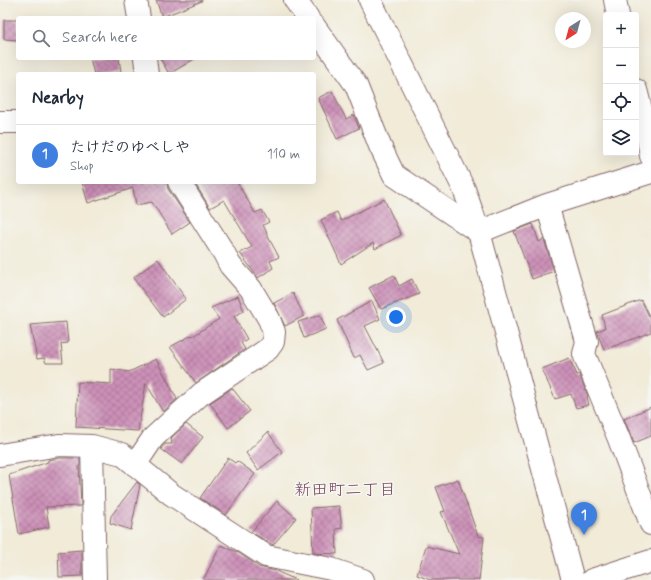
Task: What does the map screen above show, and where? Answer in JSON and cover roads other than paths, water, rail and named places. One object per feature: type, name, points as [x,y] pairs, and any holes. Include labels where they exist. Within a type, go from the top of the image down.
[{"type":"street","points":[[136,0],[139,16]]},
{"type":"street","points":[[295,0],[307,16]]},
{"type":"street","points":[[370,0],[464,189],[479,232],[573,580]]},
{"type":"street","points":[[615,0],[617,12]]},
{"type":"street","points":[[316,29],[356,84],[380,146],[394,175],[479,232]]},
{"type":"street","points":[[145,60],[147,72]]},
{"type":"street","points":[[639,101],[651,156]]},
{"type":"street","points":[[0,122],[16,122]]},
{"type":"street","points":[[479,232],[547,205],[651,172]]},
{"type":"street","points":[[135,465],[153,438],[201,394],[268,349],[273,342],[274,332],[269,319],[251,289],[230,264],[224,252],[180,184]]},
{"type":"street","points":[[547,205],[587,341],[584,354],[651,524]]},
{"type":"street","points":[[0,456],[59,445],[92,446],[122,454],[171,494],[266,556],[331,569],[362,580]]},
{"type":"street","points":[[92,446],[95,580]]},
{"type":"street","points":[[592,580],[651,560]]},
{"type":"place","name":"たけだのゆべしや","points":[[584,535]]},
{"type":"district","name":"新田町二丁目","points":[[345,489]]}]
